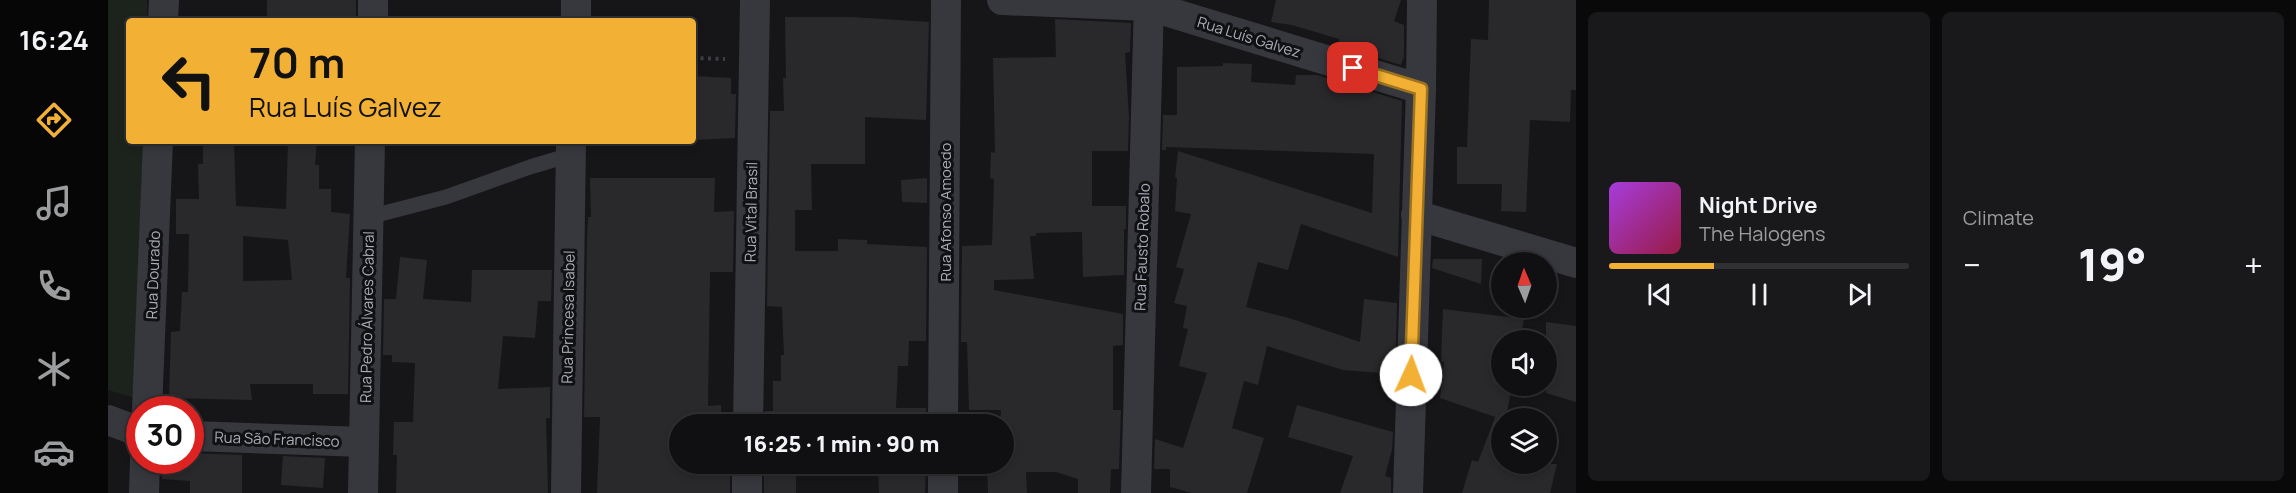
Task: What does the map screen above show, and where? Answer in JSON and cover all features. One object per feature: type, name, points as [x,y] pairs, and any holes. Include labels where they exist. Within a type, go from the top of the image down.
[{"type":"street","points":[[163,18],[164,0]]},
{"type":"street","points":[[373,0],[373,18]]},
{"type":"street","points":[[576,0],[576,18]]},
{"type":"street","name":"Rua Vital Brasil","points":[[748,414],[755,0]]},
{"type":"street","name":"Rua Afonso Amoedo","points":[[943,414],[946,0]]},
{"type":"street","name":"Rua Luís Galvez","points":[[1002,0],[1149,3],[1421,89]]},
{"type":"street","points":[[1408,493],[1422,0]]},
{"type":"street","name":"Rua Fausto Robalo","points":[[1136,493],[1149,3]]},
{"type":"street","name":"Rua Dourado","points":[[148,396],[158,144]]},
{"type":"street","name":"Rua Pedro Álvares Cabral","points":[[363,493],[370,144]]},
{"type":"street","name":"Rua Princesa Isabel","points":[[566,493],[571,148]]},
{"type":"street","points":[[1416,215],[1576,263]]},
{"type":"street","points":[[108,420],[126,427]]},
{"type":"street","name":"Rua São Francisco","points":[[204,436],[364,442]]},
{"type":"street","points":[[144,493],[145,474]]},
{"type":"street","points":[[747,474],[747,493]]},
{"type":"street","points":[[943,474],[943,493]]},
{"type":"lane","points":[[369,217],[446,197],[530,167],[571,148]]},
{"type":"shaded area","points":[[108,0],[147,0],[147,18],[126,18],[126,144],[143,144],[135,396],[108,390]]},
{"type":"building","points":[[267,0],[356,0],[356,18],[267,18]]},
{"type":"building","points":[[1276,0],[1401,0],[1394,21],[1404,25],[1404,56],[1401,65],[1339,46],[1339,39],[1292,25],[1271,22]]},
{"type":"building","points":[[1489,0],[1576,0],[1576,90],[1571,90],[1570,122],[1530,120],[1526,212],[1501,211],[1502,184],[1457,184],[1457,147],[1467,147],[1471,39],[1488,40]]},
{"type":"building","points":[[785,17],[852,17],[929,22],[926,120],[865,117],[865,164],[811,164],[812,210],[795,210],[795,251],[838,251],[838,239],[867,240],[867,244],[927,247],[926,341],[909,341],[908,366],[898,366],[896,408],[926,408],[926,414],[765,414],[765,411],[773,411],[773,381],[781,381],[781,355],[784,355],[782,307],[767,306],[770,111],[784,111],[783,78],[786,78]]},
{"type":"building","points":[[1055,19],[1131,23],[1130,52],[1125,53],[1129,117],[1128,151],[1092,151],[1092,206],[1126,206],[1124,275],[1083,277],[1082,232],[1036,233],[1036,236],[1030,236],[1034,279],[994,280],[994,290],[1123,314],[1123,345],[1113,346],[1113,410],[1121,410],[1119,469],[1111,469],[1110,493],[1078,493],[1078,479],[1056,472],[1026,472],[1027,493],[988,493],[987,474],[1014,474],[1014,414],[1001,414],[1001,410],[969,410],[967,342],[961,342],[962,246],[992,245],[994,179],[990,178],[991,152],[995,153],[993,58],[1056,57]]},
{"type":"building","points":[[1223,63],[1252,64],[1251,82],[1295,85],[1296,75],[1317,75],[1402,101],[1398,257],[1301,224],[1288,270],[1258,262],[1246,307],[1289,318],[1360,342],[1364,299],[1397,303],[1395,374],[1343,370],[1267,346],[1258,385],[1244,381],[1232,428],[1264,438],[1247,493],[1192,493],[1170,487],[1170,469],[1154,469],[1155,439],[1183,448],[1207,373],[1179,366],[1188,329],[1183,328],[1187,306],[1174,303],[1184,269],[1176,267],[1191,214],[1175,211],[1178,151],[1372,213],[1374,154],[1166,147],[1166,150],[1162,150],[1163,115],[1177,115],[1177,67],[1223,66]]},
{"type":"building","points":[[696,76],[731,78],[731,94],[736,94],[735,138],[696,140]]},
{"type":"building","points":[[203,144],[234,144],[236,206],[286,209],[288,144],[317,144],[315,165],[319,165],[319,189],[331,189],[331,212],[350,214],[346,278],[350,278],[348,394],[313,394],[313,384],[250,384],[252,400],[169,396],[171,332],[180,331],[182,292],[188,292],[189,234],[176,234],[176,199],[199,199],[198,164],[203,164]],"holes":[[[243,236],[288,240],[292,280],[243,281]]]},
{"type":"building","points":[[590,178],[715,178],[714,212],[734,211],[733,272],[710,272],[708,406],[721,405],[721,414],[669,414],[669,474],[730,474],[730,493],[597,493],[600,417],[584,417],[587,238],[588,217],[591,217]]},
{"type":"building","points":[[927,178],[927,203],[902,202],[901,180]]},
{"type":"building","points":[[400,257],[427,260],[423,299],[471,302],[472,270],[552,270],[551,301],[538,301],[535,338],[503,336],[498,389],[550,387],[550,418],[546,418],[548,493],[396,493],[397,455],[393,455],[394,422],[413,422],[415,363],[392,362],[392,355],[383,355],[384,299],[396,299]]},
{"type":"building","points":[[1433,259],[1482,259],[1481,284],[1432,268]]},
{"type":"building","points":[[1443,309],[1491,315],[1491,318],[1524,319],[1522,330],[1491,330],[1491,396],[1510,396],[1508,408],[1491,408],[1491,416],[1440,398],[1444,362],[1441,362]]},
{"type":"building","points":[[1546,322],[1576,326],[1576,402],[1556,396],[1557,330],[1546,330]]},
{"type":"building","points":[[1297,405],[1393,432],[1392,450],[1385,476],[1391,478],[1391,493],[1340,493],[1353,456],[1288,437]]},
{"type":"building","points":[[1491,428],[1491,474],[1555,474],[1550,493],[1462,493],[1472,460],[1478,462]]},
{"type":"building","points":[[204,454],[242,455],[242,493],[190,493],[190,481],[162,479],[162,474],[204,474]]},
{"type":"building","points":[[283,456],[325,458],[323,488],[281,485]]},
{"type":"building","points":[[764,474],[796,474],[796,493],[764,493]]},
{"type":"building","points":[[878,474],[926,474],[925,493],[879,493]]},
{"type":"route","points":[[1353,68],[1421,89],[1411,375]]}]
